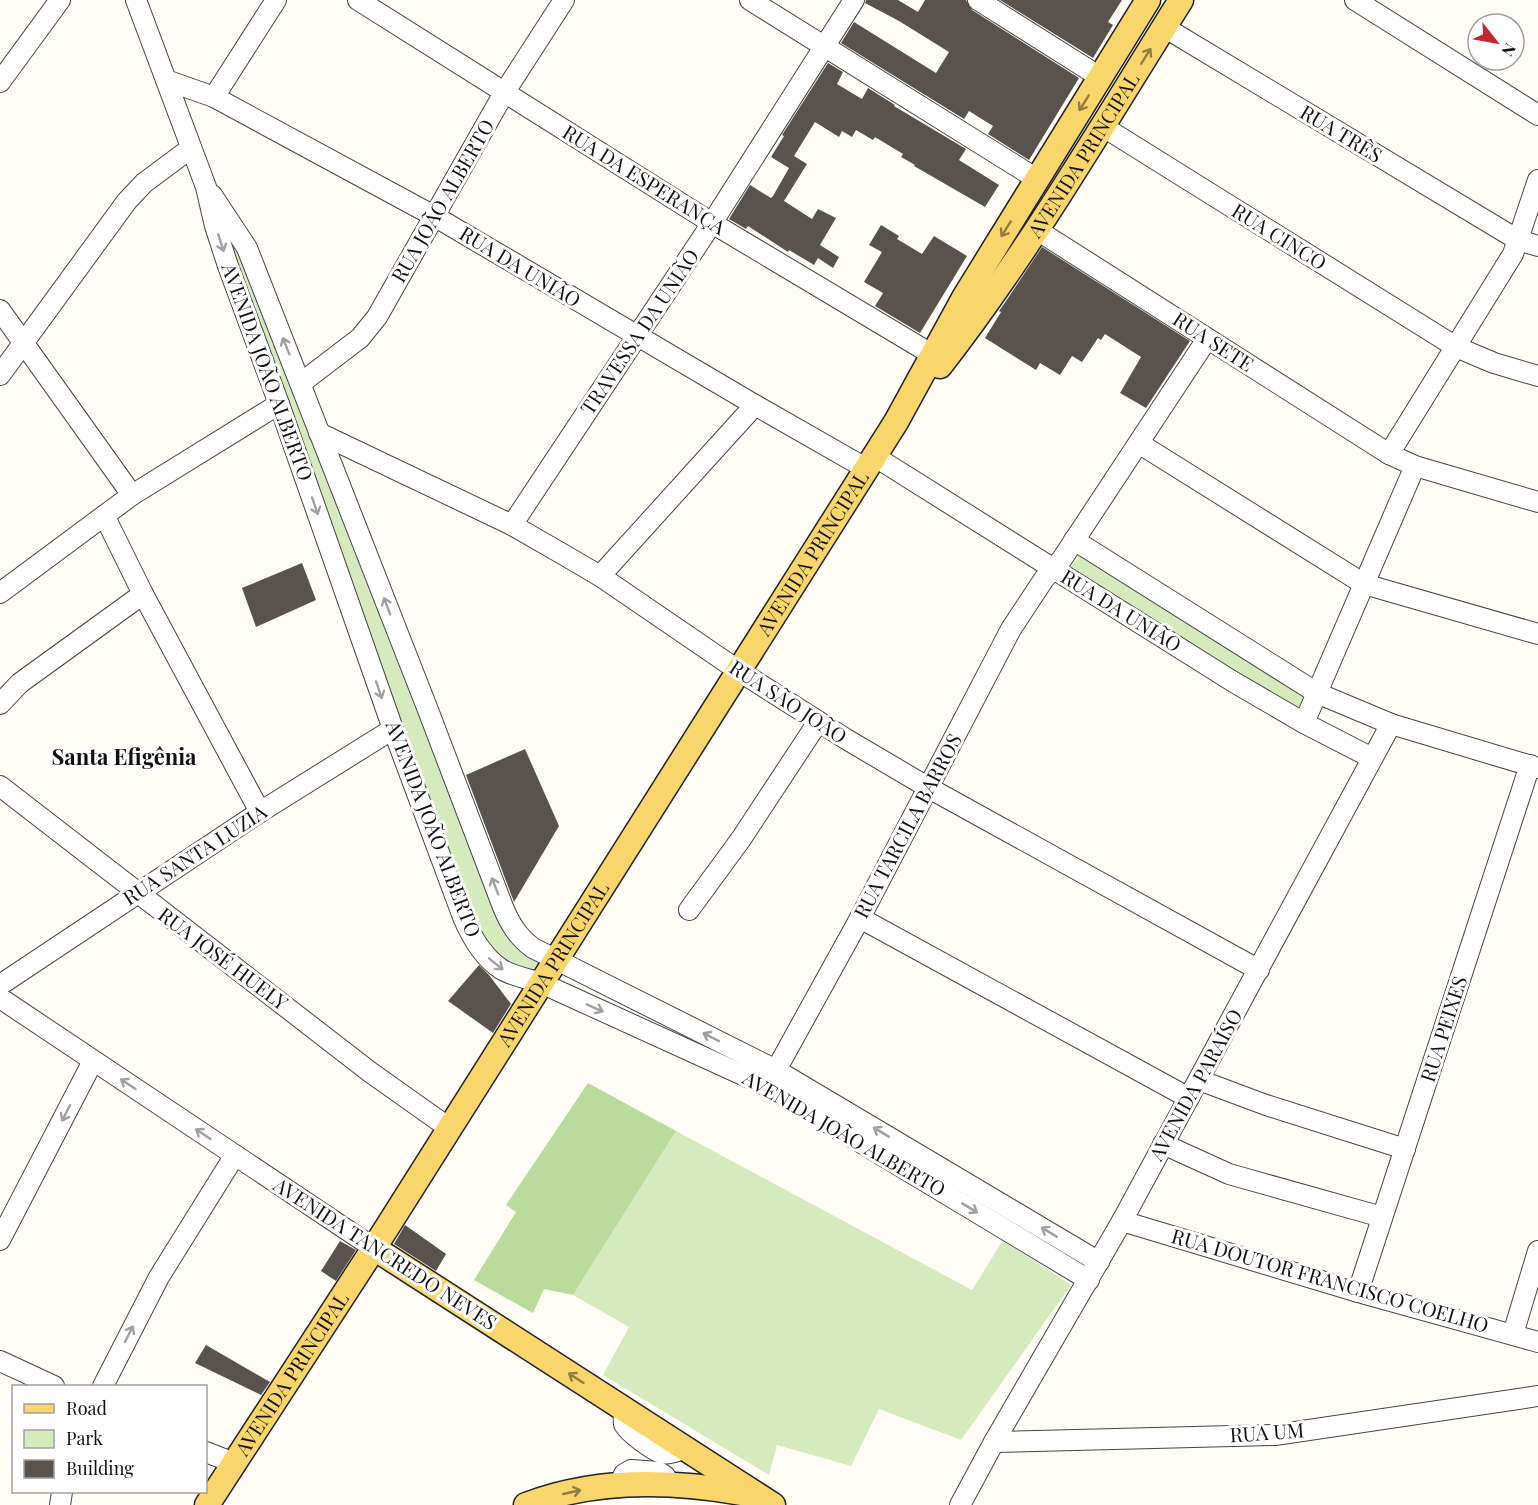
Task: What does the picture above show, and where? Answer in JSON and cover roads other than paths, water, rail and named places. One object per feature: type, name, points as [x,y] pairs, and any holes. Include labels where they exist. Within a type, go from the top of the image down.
[{"type":"main road","name":"AVENIDA PRINCIPAL","points":[[207,1505],[374,1248],[896,422],[965,296],[1148,0]]},
{"type":"main road","name":"AVENIDA PRINCIPAL","points":[[896,422],[962,338],[1037,230],[1181,0]]},
{"type":"main road","name":"AVENIDA TANCREDO NEVES","points":[[374,1248],[766,1500]]},
{"type":"main road","points":[[678,1485],[693,1480],[699,1472],[692,1453]]},
{"type":"main road","points":[[526,1505],[578,1490],[620,1485],[678,1485],[766,1500]]},
{"type":"street","points":[[0,82],[60,0]]},
{"type":"street","name":"AVENIDA JOÃO ALBERTO","points":[[136,0],[206,187],[228,266],[393,729],[469,931],[489,959],[503,970],[541,983],[772,1078],[1089,1280]]},
{"type":"street","points":[[214,97],[276,0]]},
{"type":"street","name":"RUA DA ESPERANÇA","points":[[358,0],[712,224],[933,355]]},
{"type":"street","name":"RUA JOÃO ALBERTO","points":[[301,382],[338,356],[366,331],[377,316],[504,93],[564,0]]},
{"type":"street","points":[[750,0],[1037,179]]},
{"type":"street","name":"TRAVESSA DA UNIÃO","points":[[512,525],[712,224],[854,0]]},
{"type":"street","points":[[978,0],[1100,77]]},
{"type":"street","points":[[1355,0],[1538,116]]},
{"type":"street","name":"RUA TRÊS","points":[[1164,27],[1518,240],[1538,246]]},
{"type":"street","name":"RUA DA UNIÃO","points":[[166,80],[214,97],[434,216],[755,405],[870,463],[1052,568],[1304,723],[1372,758]]},
{"type":"street","name":"RUA CINCO","points":[[1102,126],[1456,347],[1494,363],[1538,376]]},
{"type":"street","points":[[0,375],[127,201],[144,183],[191,148]]},
{"type":"street","points":[[1389,454],[1513,255],[1537,183]]},
{"type":"street","name":"AVENIDA JOÃO ALBERTO","points":[[206,187],[247,248],[428,710],[502,907],[511,926],[522,940],[1099,1262]]},
{"type":"street","name":"RUA SETE","points":[[1037,230],[1389,454],[1415,466],[1538,502]]},
{"type":"street","points":[[0,310],[132,495]]},
{"type":"street","name":"RUA TARCILA BARROS","points":[[772,1078],[860,918],[1011,629],[1140,444],[1207,339]]},
{"type":"street","points":[[0,593],[132,495],[279,404]]},
{"type":"street","points":[[600,576],[755,405]]},
{"type":"street","name":"RUA SÃO JOÃO","points":[[319,433],[512,525],[600,576],[818,722],[929,788],[1259,970]]},
{"type":"street","points":[[1140,444],[1364,584],[1538,634]]},
{"type":"street","points":[[1304,723],[1415,466]]},
{"type":"street","points":[[105,517],[143,594],[260,812]]},
{"type":"street","points":[[1074,540],[1317,693],[1391,724],[1534,766]]},
{"type":"street","points":[[0,704],[20,683],[143,594]]},
{"type":"street","points":[[688,910],[741,839],[818,722]]},
{"type":"street","name":"AVENIDA PARAÍSO","points":[[960,1505],[1122,1221],[1391,724]]},
{"type":"street","name":"RUA SANTA LUZIA","points":[[0,985],[260,812],[393,729]]},
{"type":"street","name":"RUA PEIXES","points":[[1358,1292],[1534,766]]},
{"type":"street","name":"RUA JOSÉ HUELY","points":[[0,786],[370,1072],[450,1128]]},
{"type":"street","points":[[860,918],[1189,1098]]},
{"type":"street","name":"AVENIDA TANCREDO NEVES","points":[[0,998],[374,1248]]},
{"type":"street","points":[[0,1240],[93,1061]]},
{"type":"street","points":[[1199,1080],[1266,1105],[1405,1149]]},
{"type":"street","points":[[1163,1144],[1229,1174],[1382,1217]]},
{"type":"street","points":[[104,1385],[159,1277],[235,1155]]},
{"type":"street","name":"RUA DOUTOR FRANCISCO COELHO","points":[[1122,1221],[1358,1292],[1538,1342]]},
{"type":"street","points":[[1513,1334],[1538,1251]]},
{"type":"street","points":[[0,1361],[52,1385]]},
{"type":"street","name":"RUA UM","points":[[994,1442],[1275,1435],[1538,1396]]},
{"type":"street","name":"AVENIDA PARAÍSO","points":[[948,1505],[994,1442]]},
{"type":"street","points":[[207,1452],[234,1463]]},
{"type":"district","name":"Santa Efigênia","points":[[124,757]]}]
